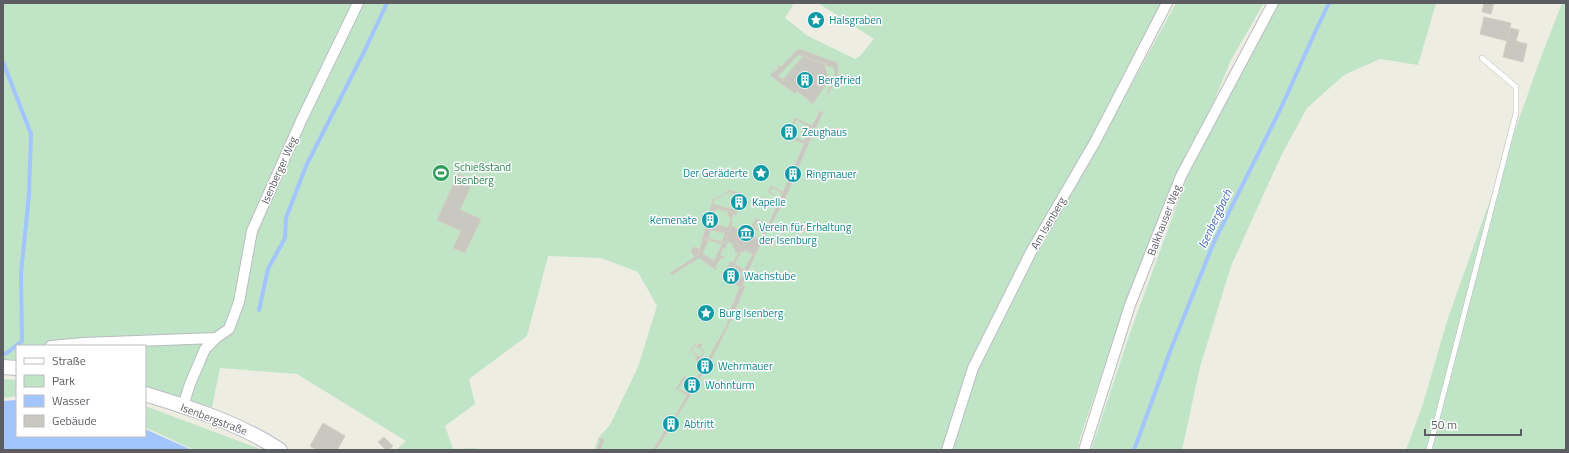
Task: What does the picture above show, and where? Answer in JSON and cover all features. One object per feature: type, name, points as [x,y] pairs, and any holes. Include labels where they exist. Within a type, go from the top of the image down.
[{"type":"main road","points":[[3,367],[16,368]]},
{"type":"main road","name":"Isenbergstraße","points":[[146,394],[183,406],[246,430],[280,450]]},
{"type":"street","name":"Isenberger Weg","points":[[183,406],[190,384],[205,349],[216,338],[230,329],[239,302],[252,231],[301,121],[358,3]]},
{"type":"street","name":"Am Isenberg","points":[[947,450],[973,368],[1031,252],[1095,142],[1167,3]]},
{"type":"street","name":"Balkhauser Weg","points":[[1084,450],[1130,306],[1181,176],[1273,3]]},
{"type":"street","points":[[62,345],[216,338]]},
{"type":"lane","points":[[1429,450],[1516,113],[1516,87],[1482,58]]},
{"type":"green space","points":[[3,3],[794,3],[785,18],[808,36],[855,59],[860,56],[874,39],[818,3],[1162,3],[1089,147],[1027,250],[944,450],[594,450],[599,437],[610,425],[638,367],[657,306],[638,272],[601,258],[548,256],[527,336],[469,379],[475,404],[445,426],[453,449],[477,448],[476,450],[396,450],[406,441],[297,374],[220,368],[212,407],[146,386],[146,345],[16,345],[16,360],[3,359]]},
{"type":"green space","points":[[1176,3],[1264,3],[1231,60],[1214,101],[1176,178],[1134,280],[1077,450],[950,450],[976,373],[1035,255],[1098,146]]},
{"type":"green space","points":[[1277,3],[1436,3],[1418,65],[1380,59],[1344,75],[1307,108],[1281,156],[1231,266],[1200,367],[1182,450],[1091,450],[1131,330],[1188,175]]},
{"type":"green space","points":[[1562,3],[1566,3],[1566,450],[1406,450],[1422,407],[1448,318],[1540,60]]},
{"type":"green space","points":[[3,379],[16,380],[16,396],[3,398]]},
{"type":"green space","points":[[146,406],[261,450],[194,450],[146,427]]},
{"type":"water","points":[[16,400],[16,437],[146,437],[146,429],[192,450],[3,450],[3,401]]},
{"type":"building","points":[[1484,3],[1494,3],[1491,14],[1482,12]]},
{"type":"building","points":[[1484,17],[1511,23],[1507,41],[1480,34]]},
{"type":"building","points":[[1510,28],[1519,30],[1516,41],[1527,44],[1523,62],[1503,57]]},
{"type":"building","points":[[799,49],[838,63],[838,76],[828,94],[835,73],[834,68],[800,55],[798,55],[778,76],[783,80],[780,83],[770,75],[779,68],[777,67],[779,65],[781,67]]},
{"type":"building","name":"Bergfried","points":[[803,56],[826,64],[825,67],[828,81],[813,104],[797,91],[795,94],[780,83]]},
{"type":"building","name":"Ringmauer","points":[[820,111],[823,112],[811,138],[812,139],[810,140],[784,201],[762,241],[761,240]]},
{"type":"building","name":"Zeughaus","points":[[795,118],[812,126],[804,144],[787,135]],"holes":[[[796,120],[810,127],[804,141],[789,134]]]},
{"type":"building","name":"Schießstand Isenberg","points":[[458,174],[473,181],[460,210],[481,219],[465,253],[453,248],[461,231],[437,220]]},
{"type":"building","points":[[771,186],[783,192],[779,201],[779,199],[768,192]],"holes":[[[772,188],[782,193],[779,198],[770,192]]]},
{"type":"building","name":"Kapelle","points":[[728,190],[742,193],[737,213],[711,206],[713,199],[724,194],[714,200],[713,204],[735,210],[739,195],[728,193]]},
{"type":"building","name":"Kemenate","points":[[711,206],[737,213],[736,215],[733,214],[731,222],[733,223],[729,232],[706,225]],"holes":[[[715,209],[729,212],[728,216],[731,217],[728,228],[712,223]]]},
{"type":"building","points":[[756,218],[768,225],[765,232],[755,228],[764,231],[767,226],[757,221],[754,227],[752,226]]},
{"type":"building","points":[[706,225],[729,232],[725,240],[728,242],[727,244],[703,238]],"holes":[[[711,230],[725,233],[722,242],[708,238]]]},
{"type":"building","points":[[732,226],[742,231],[743,229],[762,241],[755,255],[745,250],[738,253],[732,246],[733,244],[725,240]]},
{"type":"building","points":[[752,226],[765,232],[761,240],[749,234]],"holes":[[[753,228],[763,233],[760,239],[750,234]]]},
{"type":"building","points":[[703,238],[727,244],[725,248],[723,248],[720,255],[724,257],[723,259],[721,258],[715,267],[717,268],[716,270],[699,258],[698,255]],"holes":[[[708,240],[722,244],[714,261],[703,254]]]},
{"type":"building","points":[[693,247],[700,249],[698,255],[699,258],[672,275],[670,273],[695,257],[691,252]]},
{"type":"building","points":[[741,251],[735,264],[744,270],[753,254],[755,255],[747,274],[732,265]]},
{"type":"building","name":"Wachstube","points":[[730,261],[733,263],[732,265],[747,274],[741,288],[722,274],[730,264]],"holes":[[[731,267],[743,274],[740,278],[726,270]]]},
{"type":"building","name":"Wehrmauer","points":[[742,285],[745,286],[734,314],[714,354],[688,399],[656,450],[653,450],[666,429],[668,429],[675,419],[674,418],[726,327],[731,313],[729,311]]},
{"type":"building","points":[[700,343],[702,344],[700,348],[705,352],[698,362],[695,359],[697,356],[690,350],[695,344],[697,346]],"holes":[[[695,345],[704,352],[700,357],[691,350]]]},
{"type":"building","name":"Wohnturm","points":[[684,376],[694,383],[687,395],[676,389]],"holes":[[[685,378],[692,383],[687,393],[678,389]]]},
{"type":"building","points":[[323,423],[345,436],[337,450],[317,450],[310,446]]},
{"type":"building","points":[[384,437],[393,446],[389,450],[386,450],[378,442]]},
{"type":"building","points":[[599,438],[604,439],[601,450],[597,450],[600,440]]},
{"type":"waterway","points":[[259,310],[268,269],[285,238],[286,218],[306,166],[365,50],[387,3]]},
{"type":"waterway","name":"Isenbergbach","points":[[1134,450],[1171,349],[1214,242],[1280,110],[1329,3]]},
{"type":"waterway","points":[[3,62],[31,134],[29,195],[21,273],[22,341],[17,345]]},
{"type":"waterway","points":[[3,354],[7,353],[16,346]]},
{"type":"place","name":"Halsgraben","points":[[816,20]]},
{"type":"place","name":"Bergfried","points":[[805,80]]},
{"type":"place","name":"Zeughaus","points":[[789,132]]},
{"type":"place","name":"Schießstand Isenberg","points":[[441,173]]},
{"type":"place","name":"Der Geräderte","points":[[761,173]]},
{"type":"place","name":"Ringmauer","points":[[793,174]]},
{"type":"place","name":"Kapelle","points":[[739,202]]},
{"type":"place","name":"Kemenate","points":[[710,220]]},
{"type":"place","name":"Verein für Erhaltung der Isenburg","points":[[746,233]]},
{"type":"place","name":"Wachstube","points":[[731,276]]},
{"type":"place","name":"Burg Isenberg","points":[[706,313]]},
{"type":"place","name":"Wehrmauer","points":[[705,366]]},
{"type":"place","name":"Wohnturm","points":[[692,385]]},
{"type":"place","name":"Abtritt","points":[[671,424]]}]
